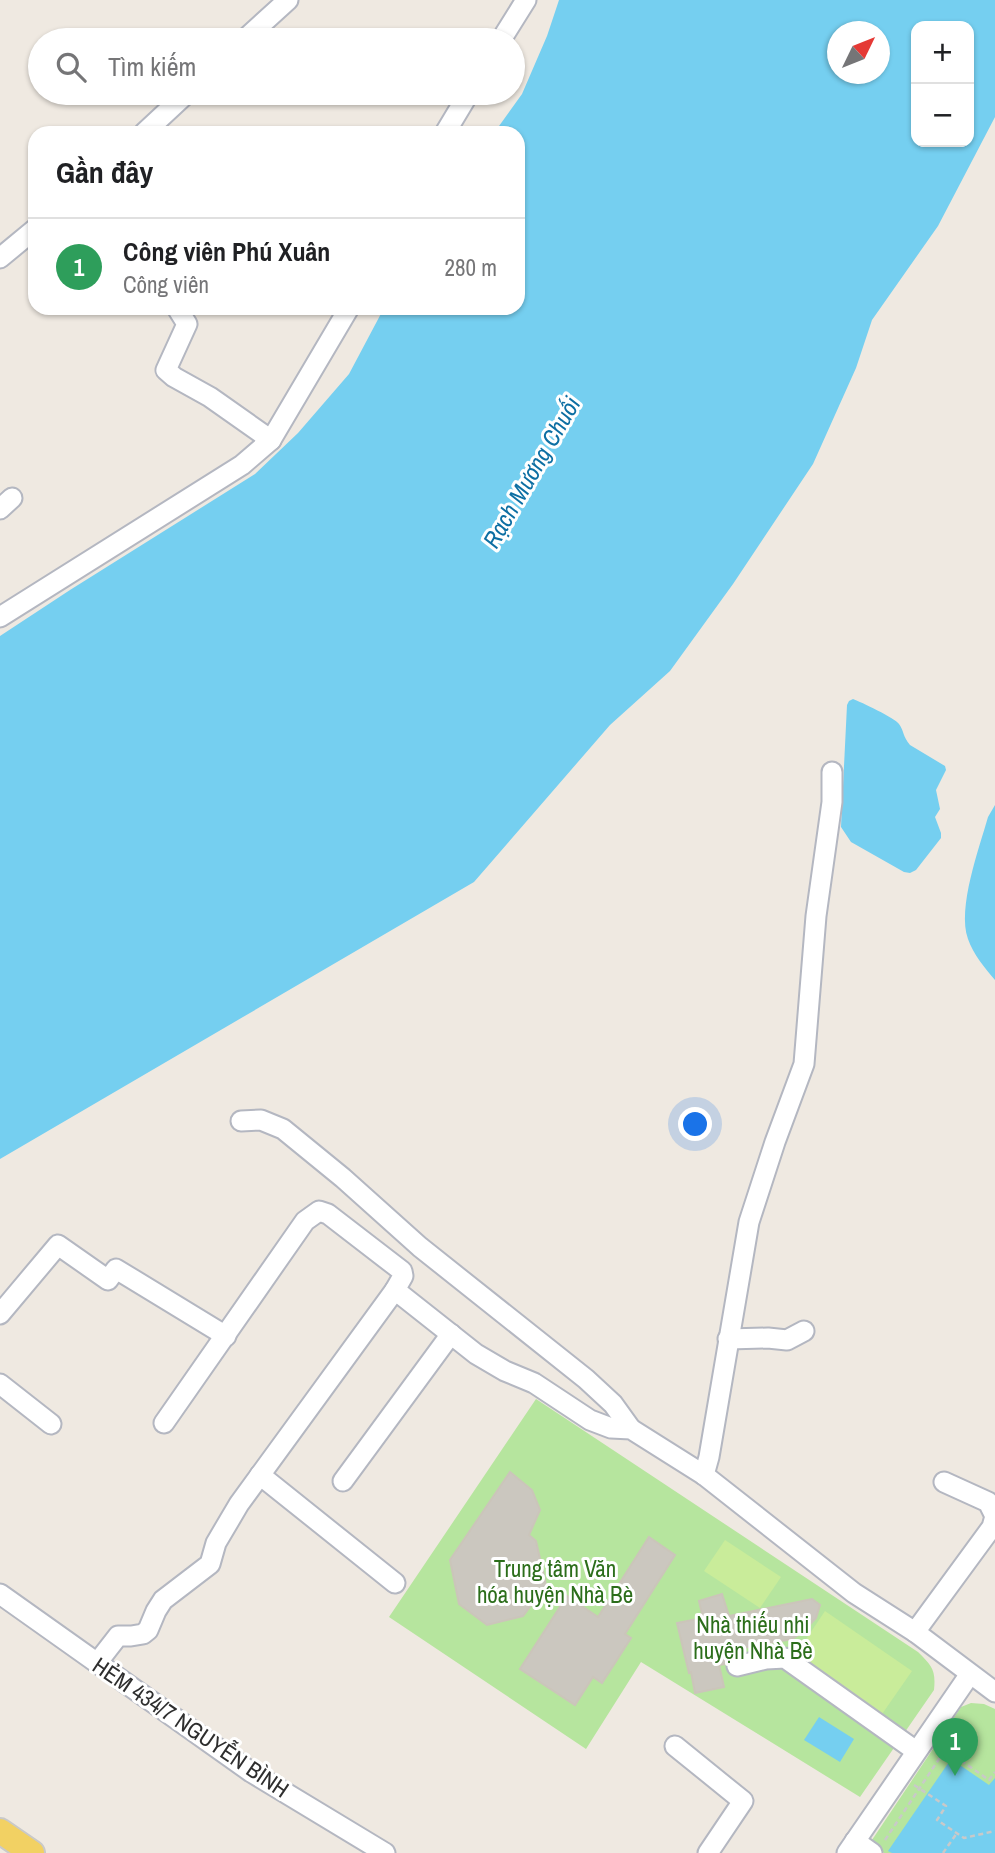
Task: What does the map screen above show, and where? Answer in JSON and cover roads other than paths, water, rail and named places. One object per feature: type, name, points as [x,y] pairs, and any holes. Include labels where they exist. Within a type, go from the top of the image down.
[{"type":"main road","points":[[0,1831],[32,1853]]},
{"type":"street","points":[[257,28],[288,0]]},
{"type":"street","points":[[508,28],[526,0]]},
{"type":"street","points":[[152,126],[174,105]]},
{"type":"street","points":[[450,126],[462,105]]},
{"type":"street","points":[[0,258],[28,235]]},
{"type":"street","points":[[181,315],[187,324],[166,370],[271,440]]},
{"type":"street","points":[[0,617],[242,465],[271,440],[345,315]]},
{"type":"street","points":[[704,1475],[749,1222],[804,1064],[816,916],[832,802],[832,772]]},
{"type":"street","points":[[241,1121],[261,1120],[283,1129],[420,1247],[586,1379],[613,1404],[631,1429],[704,1475],[854,1593],[915,1632],[995,1692]]},
{"type":"street","points":[[97,1662],[118,1636],[143,1634],[148,1630],[163,1600],[210,1563],[216,1543],[239,1504],[395,1290],[403,1276],[402,1271],[328,1214],[319,1211],[305,1222],[164,1423]]},
{"type":"street","points":[[0,1314],[58,1245],[108,1280],[116,1269],[226,1336]]},
{"type":"street","points":[[395,1290],[476,1354],[505,1371],[534,1383],[590,1420],[611,1428],[631,1429]]},
{"type":"street","points":[[728,1339],[787,1340],[804,1331]]},
{"type":"street","points":[[343,1480],[450,1334]]},
{"type":"street","points":[[0,1384],[51,1424]]},
{"type":"street","points":[[260,1475],[395,1583]]},
{"type":"street","points":[[915,1632],[992,1528],[995,1516],[988,1502],[944,1482]]},
{"type":"street","name":"HẺM 434/7 NGUYỄN BÌNH","points":[[0,1594],[251,1772],[385,1853]]},
{"type":"street","points":[[737,1666],[766,1659],[785,1658],[921,1744]]},
{"type":"street","points":[[851,1847],[970,1674]]},
{"type":"street","points":[[676,1746],[743,1801],[708,1853]]},
{"type":"street","points":[[851,1847],[878,1848]]},
{"type":"water","name":"Rạch Mương Chuối","points":[[559,0],[995,0],[995,117],[938,226],[872,320],[856,368],[813,464],[733,584],[670,671],[610,725],[474,882],[0,1159],[0,636],[255,474],[298,433],[349,374],[380,315],[525,315],[525,126],[499,126],[514,105],[525,105],[525,87]]},
{"type":"water","points":[[853,699],[896,721],[910,745],[945,766],[946,770],[936,790],[940,809],[935,817],[941,838],[916,870],[910,873],[851,842],[841,827],[847,705]]},
{"type":"water","points":[[995,805],[995,980],[970,945],[965,926],[965,911],[975,861],[988,817]]},
{"type":"water","points":[[819,1717],[854,1739],[840,1762],[804,1740]]},
{"type":"water","points":[[951,1759],[989,1785],[995,1778],[995,1853],[888,1851]]},
{"type":"place","name":"Công viên Phú Xuân","points":[[955,1776]]},
{"type":"park label","name":"Trung tâm Văn hóa huyện Nhà Bè","points":[[555,1581]]},
{"type":"park label","name":"Nhà thiếu nhi huyện Nhà Bè","points":[[753,1637]]}]
